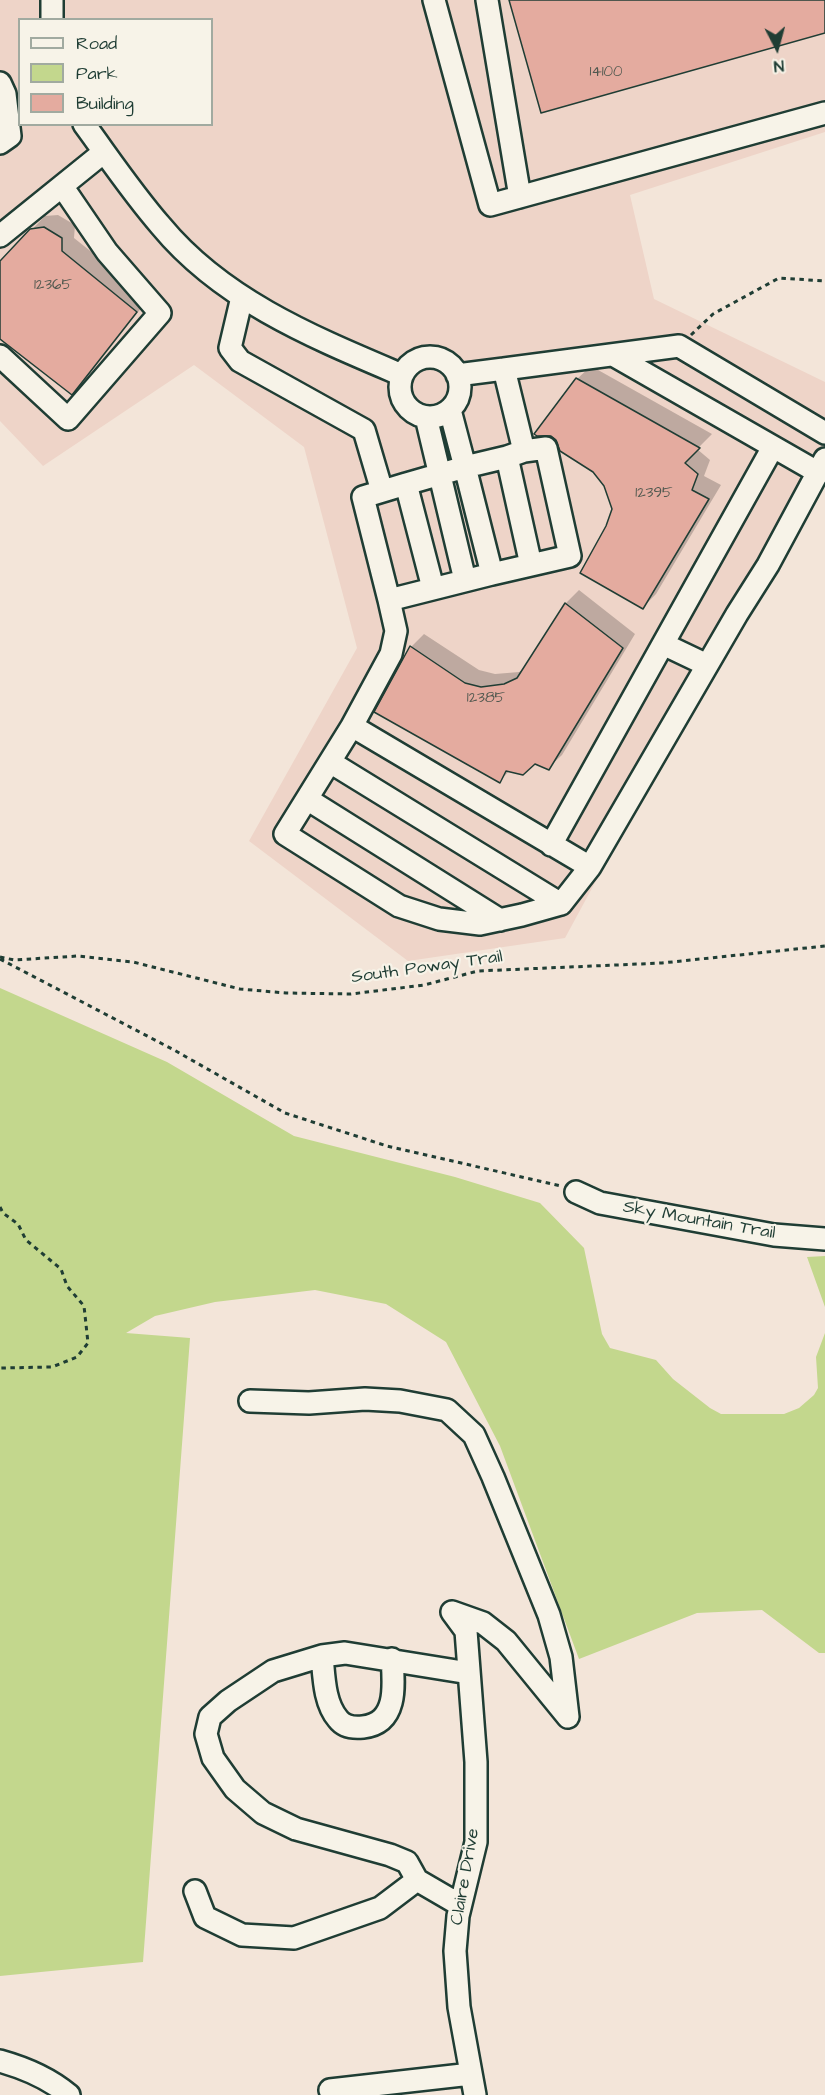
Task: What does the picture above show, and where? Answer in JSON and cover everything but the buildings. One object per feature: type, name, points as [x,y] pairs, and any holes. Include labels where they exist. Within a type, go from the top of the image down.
[{"type":"street","points":[[52,0],[52,18]]},
{"type":"street","points":[[434,0],[490,205],[825,113]]},
{"type":"street","points":[[487,0],[520,196]]},
{"type":"street","points":[[0,143],[10,136],[8,89]]},
{"type":"street","points":[[85,126],[161,227],[214,276],[242,297],[285,323],[402,375]]},
{"type":"street","points":[[0,236],[104,152]]},
{"type":"street","points":[[0,356],[68,419],[160,313],[107,252],[62,186]]},
{"type":"street","points":[[242,297],[230,348],[240,362],[364,430],[382,491]]},
{"type":"street","points":[[457,375],[679,346],[825,433]]},
{"type":"street","points":[[389,600],[570,556],[546,448],[465,467],[363,497],[396,631],[391,654],[352,726],[285,834],[399,906],[439,919],[480,924],[561,904],[590,867],[768,565],[822,466],[773,447],[613,355]]},
{"type":"street","points":[[434,358],[452,367],[460,384],[459,393],[450,410],[443,414],[426,417],[417,415],[404,402],[400,394],[402,375],[415,361],[434,358]]},
{"type":"street","points":[[504,369],[531,565]]},
{"type":"street","points":[[450,410],[492,574]]},
{"type":"street","points":[[426,417],[465,580]]},
{"type":"street","points":[[551,844],[773,447]]},
{"type":"street","points":[[406,484],[433,588]]},
{"type":"street","points":[[663,644],[707,665]]},
{"type":"street","points":[[352,726],[590,867]]},
{"type":"street","points":[[330,762],[561,904]]},
{"type":"street","points":[[307,799],[500,920]]},
{"type":"street","name":"Sky Mountain Trail","points":[[571,1189],[600,1203],[774,1235],[825,1239]]},
{"type":"street","name":"Claire Drive","points":[[250,1401],[309,1403],[365,1399],[400,1401],[447,1410],[474,1435],[549,1615],[561,1657],[568,1717],[506,1641],[483,1623],[452,1612],[466,1631],[476,1762],[476,1842],[460,1905],[455,1952],[459,2007],[475,2095]]},
{"type":"street","points":[[460,1905],[417,1880],[407,1862],[390,1855],[296,1829],[263,1813],[235,1789],[213,1758],[206,1734],[210,1717],[228,1701],[273,1671],[322,1656],[345,1653],[469,1673]]},
{"type":"street","points":[[322,1656],[329,1703],[338,1720],[352,1728],[372,1726],[386,1715],[393,1699],[392,1659]]},
{"type":"street","points":[[195,1891],[205,1917],[242,1935],[294,1938],[380,1908],[417,1880]]},
{"type":"street","points":[[0,2061],[47,2079],[69,2095]]},
{"type":"street","points":[[330,2090],[471,2074]]},
{"type":"path","points":[[679,346],[713,314],[779,278],[825,281]]},
{"type":"path","name":"South Poway Trail","points":[[0,958],[14,960],[78,957],[133,963],[240,989],[286,993],[351,994],[424,985],[478,971],[662,963],[825,946]]},
{"type":"path","points":[[0,958],[174,1050],[285,1113],[387,1146],[571,1189]]},
{"type":"path","points":[[0,1207],[3,1213],[18,1224],[26,1240],[61,1269],[67,1286],[84,1306],[88,1343],[77,1357],[51,1367],[0,1368]]},
{"type":"shaded area","points":[[0,0],[825,0],[825,132],[630,195],[654,299],[825,382],[825,458],[565,938],[408,961],[249,841],[357,648],[304,447],[194,365],[43,466],[0,421]]},
{"type":"green space","points":[[0,988],[167,1062],[294,1136],[455,1177],[540,1203],[584,1248],[602,1334],[610,1348],[656,1360],[673,1379],[721,1414],[784,1414],[799,1408],[814,1395],[818,1388],[816,1357],[825,1333],[825,1653],[819,1653],[762,1610],[697,1613],[579,1659],[500,1446],[446,1342],[386,1304],[315,1290],[215,1302],[155,1316],[126,1333],[190,1338],[143,1962],[0,1976]]},
{"type":"green space","points":[[825,1256],[825,1307],[807,1257]]}]
